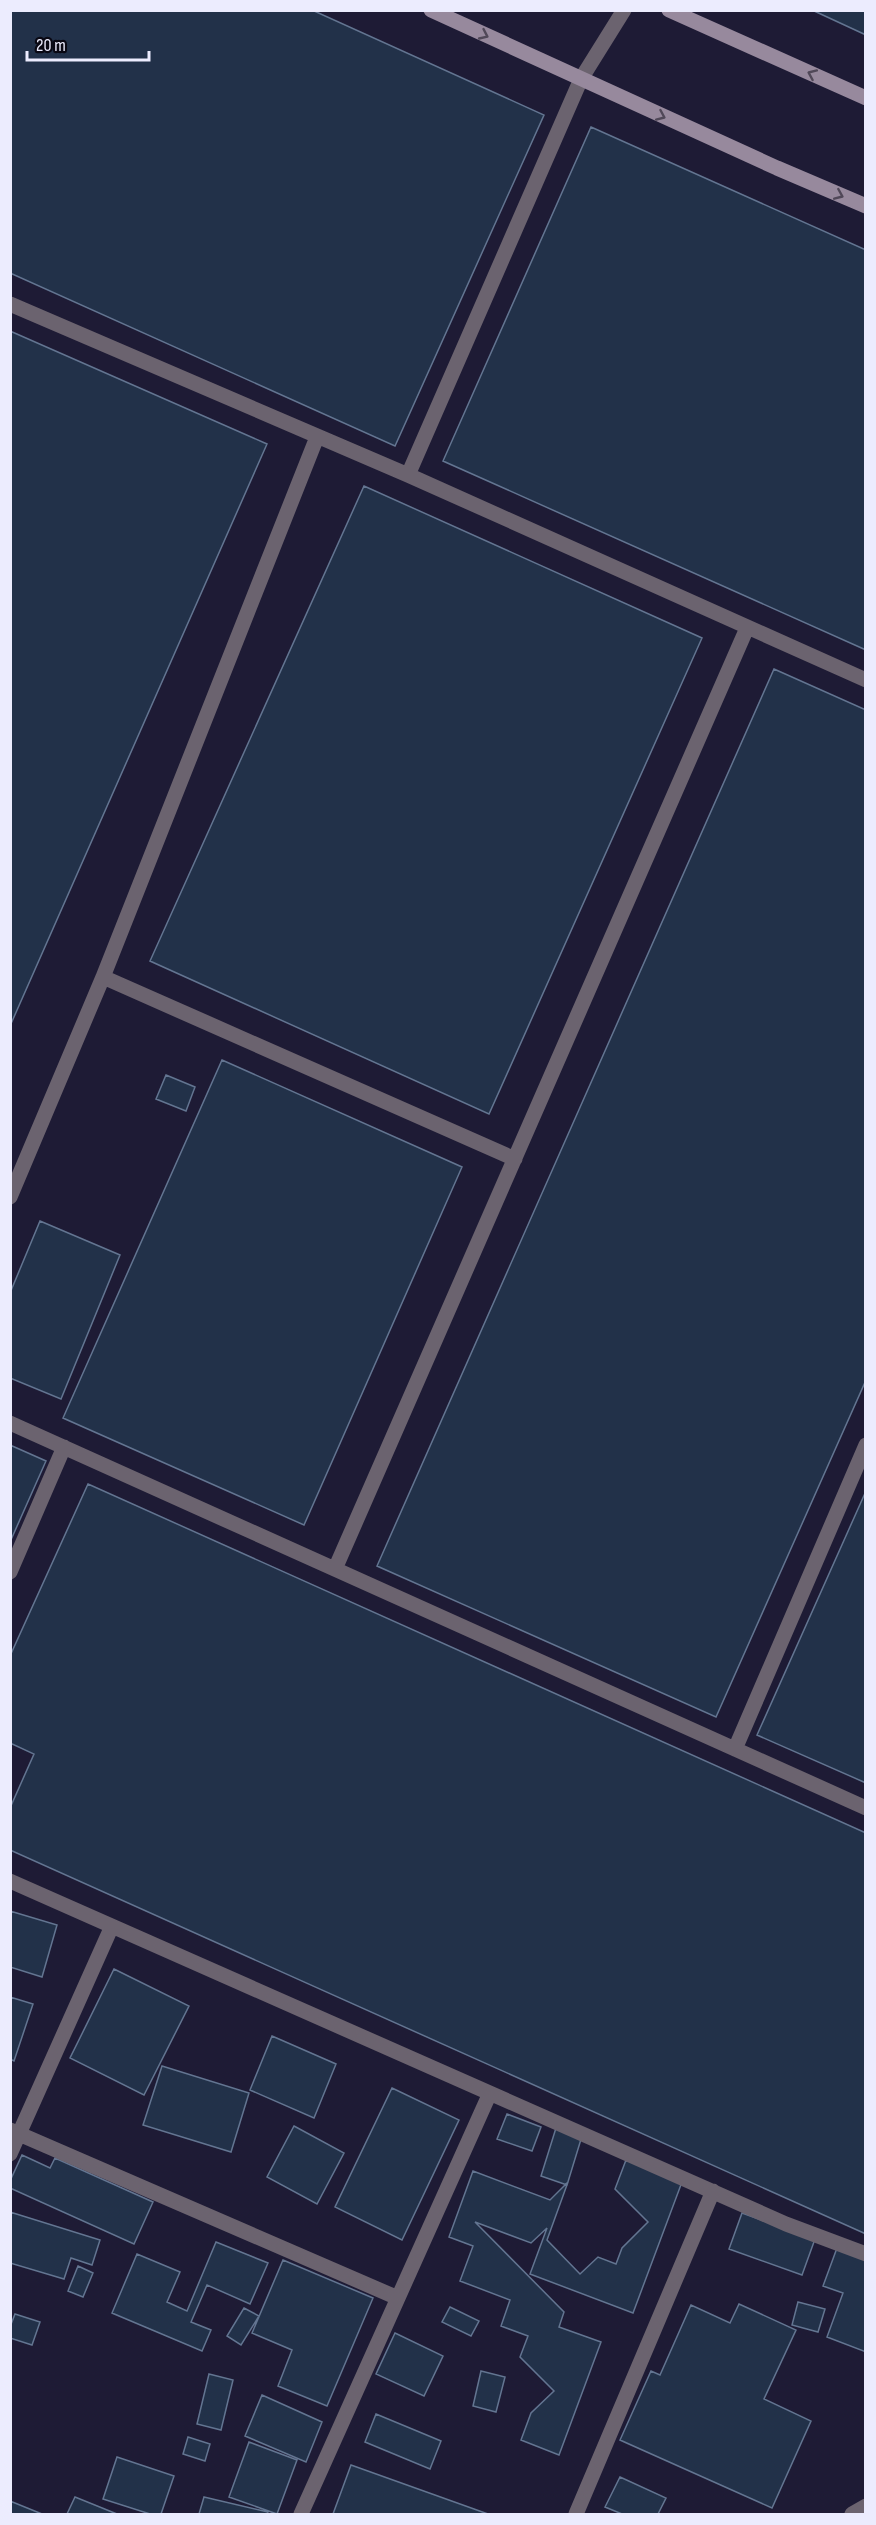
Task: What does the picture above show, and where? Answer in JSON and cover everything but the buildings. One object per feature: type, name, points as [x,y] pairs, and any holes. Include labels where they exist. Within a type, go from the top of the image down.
[{"type":"main road","points":[[430,10],[777,168],[866,206]]},
{"type":"main road","points":[[669,10],[866,98]]},
{"type":"street","points":[[408,475],[581,79],[624,10]]},
{"type":"street","points":[[10,304],[408,475],[866,680]]},
{"type":"street","points":[[10,1197],[103,977],[317,437]]},
{"type":"street","points":[[335,1569],[747,628]]},
{"type":"street","points":[[103,977],[515,1159]]},
{"type":"street","points":[[10,1423],[866,1808]]},
{"type":"street","points":[[735,1749],[866,1445]]},
{"type":"street","points":[[10,1572],[64,1447]]},
{"type":"street","points":[[10,1881],[786,2224],[866,2254]]},
{"type":"street","points":[[10,2154],[15,2132],[112,1926]]},
{"type":"street","points":[[301,2514],[490,2093]]},
{"type":"street","points":[[15,2132],[398,2298]]},
{"type":"street","points":[[576,2514],[713,2191]]},
{"type":"street","points":[[852,2514],[866,2506]]}]
